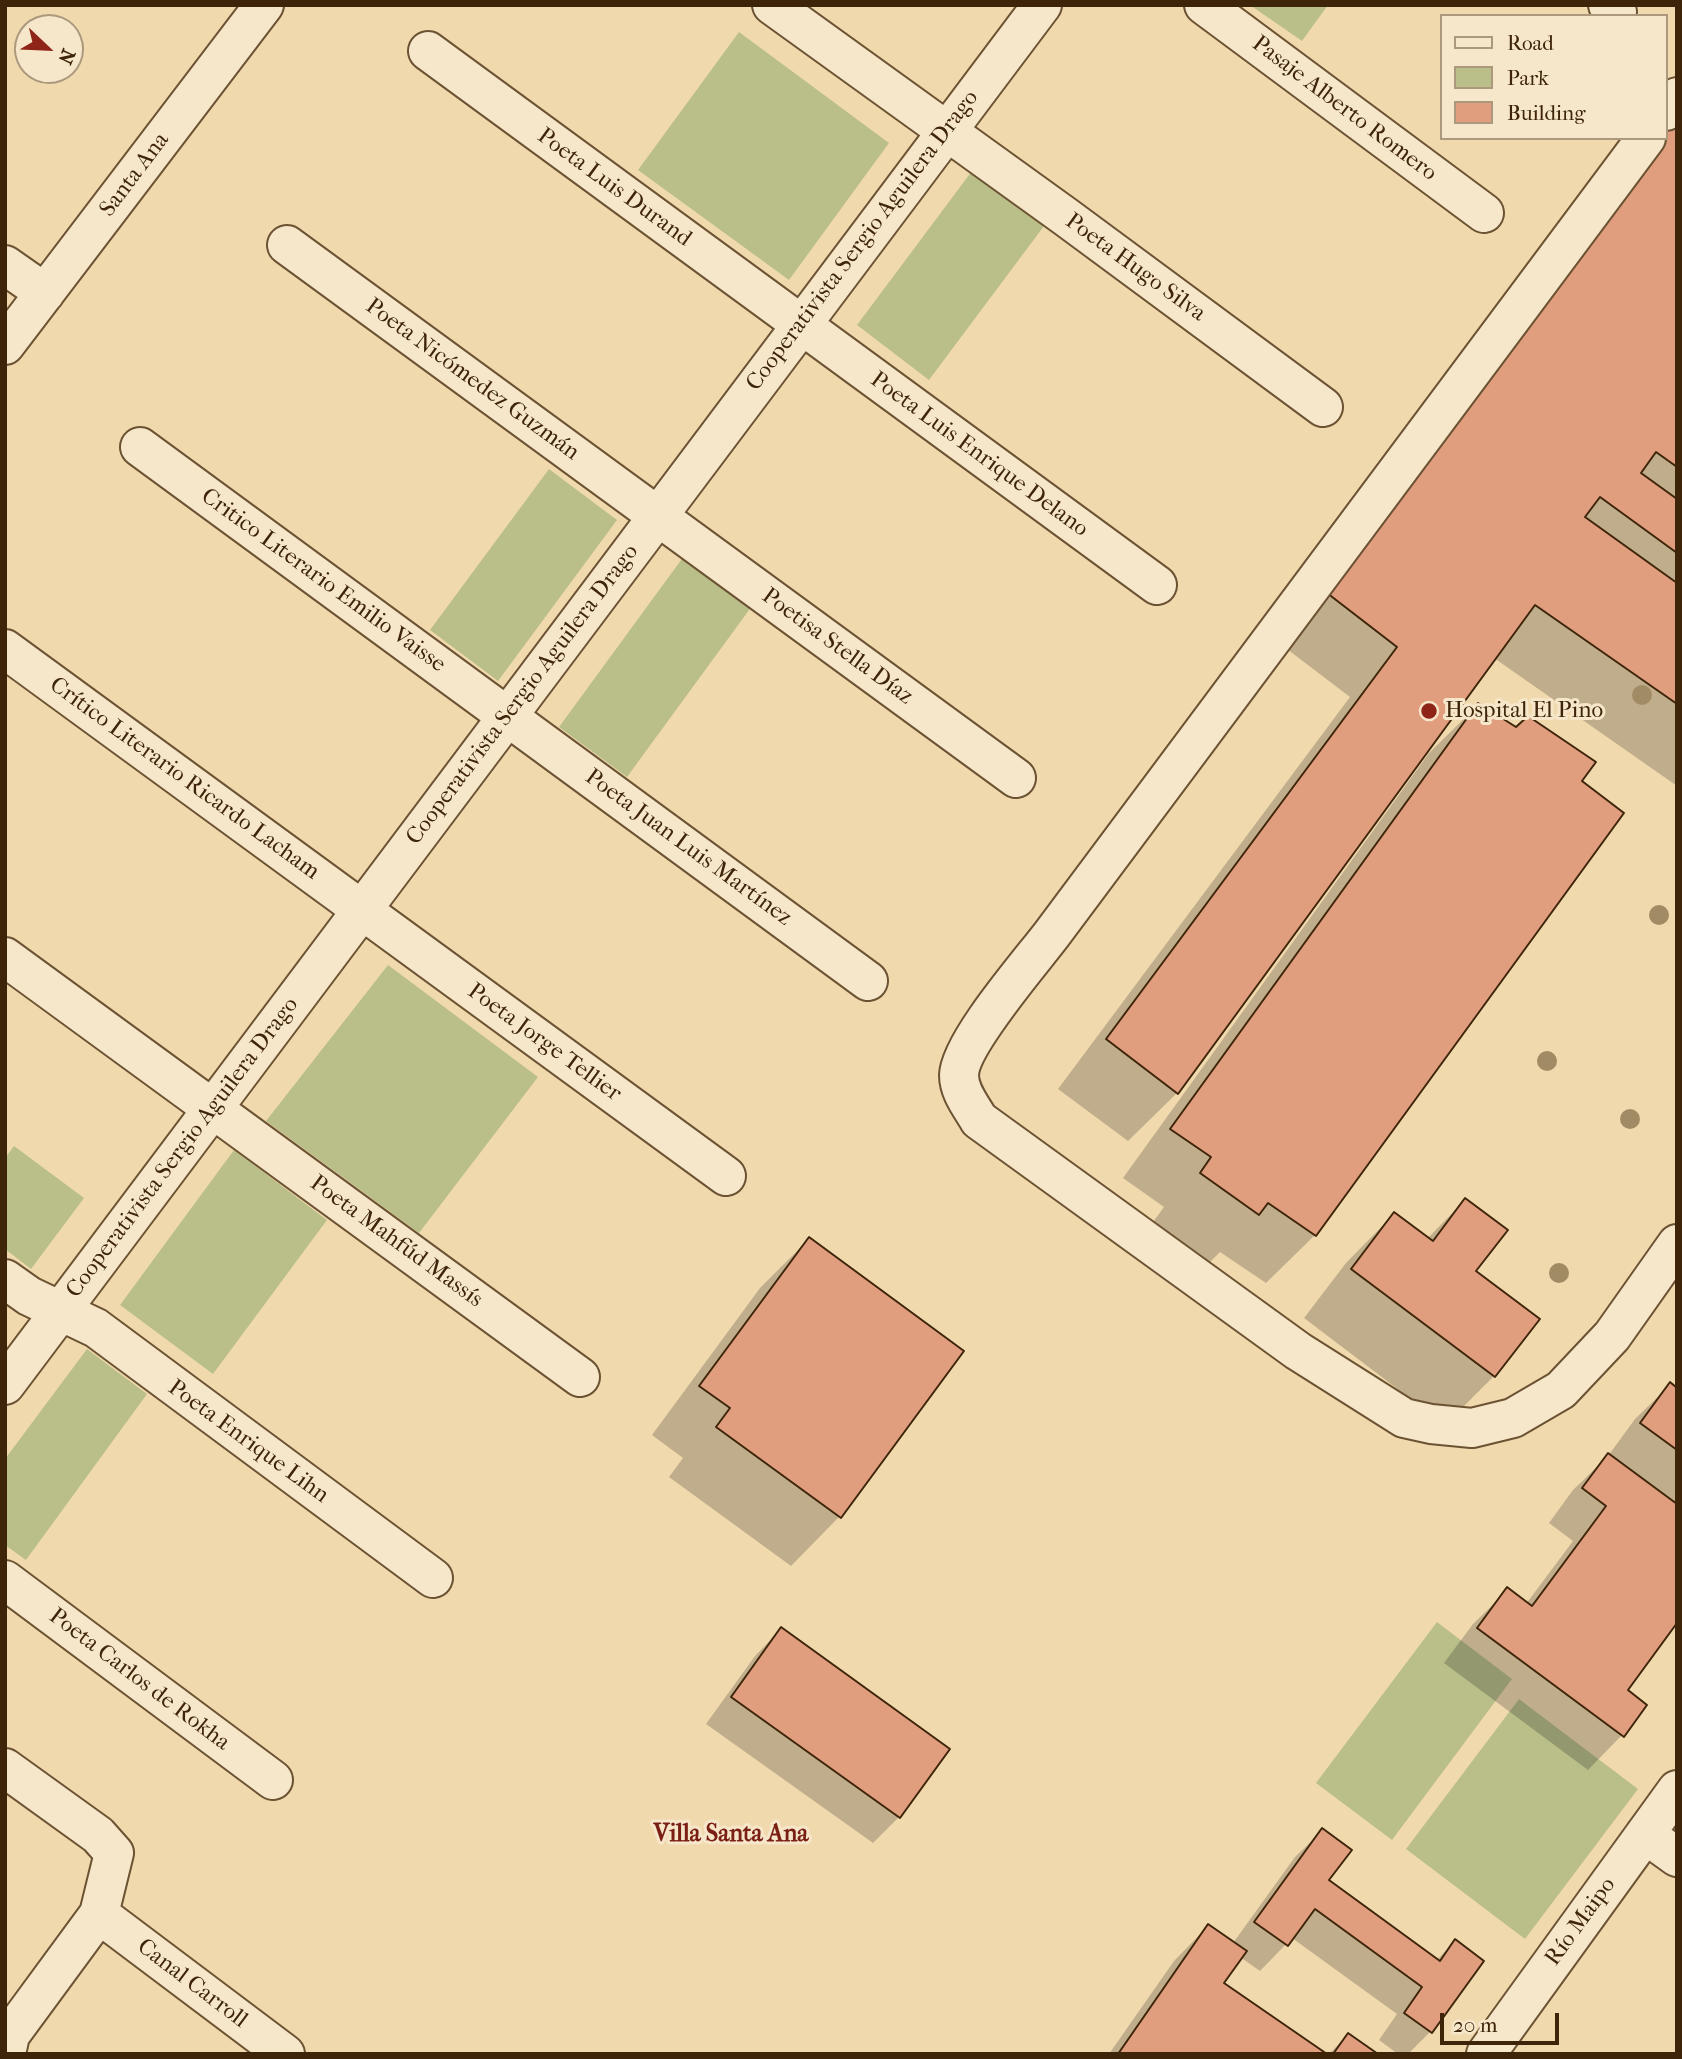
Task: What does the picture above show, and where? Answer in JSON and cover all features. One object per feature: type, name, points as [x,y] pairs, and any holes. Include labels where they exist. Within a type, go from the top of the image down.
[{"type":"street","name":"Santa Ana","points":[[5,345],[264,5]]},
{"type":"street","name":"Poeta Hugo Silva","points":[[772,5],[1323,407]]},
{"type":"street","name":"Cooperativista Sergio Aguilera Drago","points":[[5,1385],[1042,5]]},
{"type":"street","name":"Pasaje Alberto Romero","points":[[1204,5],[1485,213]]},
{"type":"street","name":"Poeta Luis Durand","points":[[428,51],[801,324]]},
{"type":"street","points":[[1645,140],[994,1009],[971,1045],[959,1074],[962,1091],[979,1120],[1298,1351],[1404,1418],[1472,1428],[1513,1418],[1561,1390],[1612,1336],[1677,1244]]},
{"type":"street","name":"Poeta Nicómedez Guzmán","points":[[287,245],[658,515]]},
{"type":"street","points":[[5,265],[45,293]]},
{"type":"street","name":"Poeta Luis Enrique Delano","points":[[801,324],[1157,585]]},
{"type":"street","name":"Critico Literario Emilio Vaisse","points":[[140,447],[507,716]]},
{"type":"street","name":"Poetisa Stella Díaz","points":[[658,515],[1016,778]]},
{"type":"street","name":"Crítico Literario Ricardo Lacham","points":[[5,649],[362,909]]},
{"type":"street","name":"Poeta Juan Luis Martínez","points":[[507,716],[868,981]]},
{"type":"street","name":"Poeta Jorge Tellier","points":[[362,909],[726,1176]]},
{"type":"street","name":"Poeta Mahfúd Massís","points":[[5,957],[580,1377]]},
{"type":"street","name":"Poeta Enrique Lihn","points":[[5,1279],[29,1296],[96,1328],[433,1578]]},
{"type":"street","name":"Poeta Carlos de Rokha","points":[[5,1580],[273,1780]]},
{"type":"street","points":[[5,1768],[99,1835],[114,1853],[99,1914],[7,2040]]},
{"type":"street","name":"Río Maipo","points":[[1486,2054],[1677,1790]]},
{"type":"street","points":[[1645,1834],[1677,1857]]},
{"type":"street","name":"Canal Carroll","points":[[99,1914],[285,2054]]},
{"type":"green space","points":[[1250,5],[1328,5],[1302,41]]},
{"type":"green space","points":[[739,32],[889,143],[789,280],[638,170]]},
{"type":"green space","points":[[972,171],[1044,226],[929,380],[857,325]]},
{"type":"green space","points":[[549,469],[617,520],[498,681],[430,630]]},
{"type":"green space","points":[[684,556],[752,606],[627,777],[559,727]]},
{"type":"green space","points":[[388,965],[538,1077],[419,1233],[266,1121]]},
{"type":"green space","points":[[14,1146],[84,1198],[31,1269],[5,1249],[5,1158]]},
{"type":"green space","points":[[234,1150],[327,1220],[213,1374],[120,1305]]},
{"type":"green space","points":[[87,1349],[147,1394],[26,1560],[5,1545],[5,1459]]},
{"type":"green space","points":[[1437,1622],[1512,1679],[1392,1840],[1316,1783]]},
{"type":"green space","points":[[1519,1699],[1638,1789],[1525,1939],[1406,1849]]},
{"type":"building","points":[[1677,112],[1677,467],[1656,452],[1641,473],[1677,499],[1677,553],[1600,497],[1585,517],[1677,583],[1677,704],[1535,605],[1178,1094],[1106,1039],[1397,647],[1327,593],[1656,140],[1668,140],[1668,123]]},
{"type":"building","points":[[1478,703],[1516,727],[1528,716],[1596,762],[1582,781],[1624,813],[1316,1236],[1268,1203],[1259,1215],[1200,1173],[1211,1157],[1170,1129]]},
{"type":"building","points":[[1465,1198],[1508,1230],[1476,1271],[1540,1319],[1495,1377],[1351,1269],[1394,1212],[1433,1241]]},
{"type":"building","points":[[809,1237],[964,1351],[841,1518],[716,1427],[730,1408],[699,1386]]},
{"type":"building","points":[[1670,1382],[1677,1388],[1677,1450],[1640,1423]]},
{"type":"building","points":[[1608,1453],[1677,1504],[1677,1623],[1628,1690],[1647,1705],[1624,1737],[1477,1628],[1507,1587],[1532,1606],[1606,1506],[1582,1488]]},
{"type":"building","points":[[781,1627],[950,1749],[900,1818],[731,1697]]},
{"type":"building","points":[[1322,1828],[1352,1850],[1329,1880],[1440,1961],[1455,1939],[1484,1961],[1432,2033],[1404,2013],[1422,1987],[1315,1909],[1288,1946],[1254,1922]]},
{"type":"building","points":[[1208,1924],[1247,1951],[1224,1983],[1327,2054],[1118,2054]]},
{"type":"building","points":[[1348,2033],[1378,2054],[1333,2054]]},
{"type":"place","name":"Hospital El Pino","points":[[1429,711]]},
{"type":"district","name":"Villa Santa Ana","points":[[731,1835]]}]
